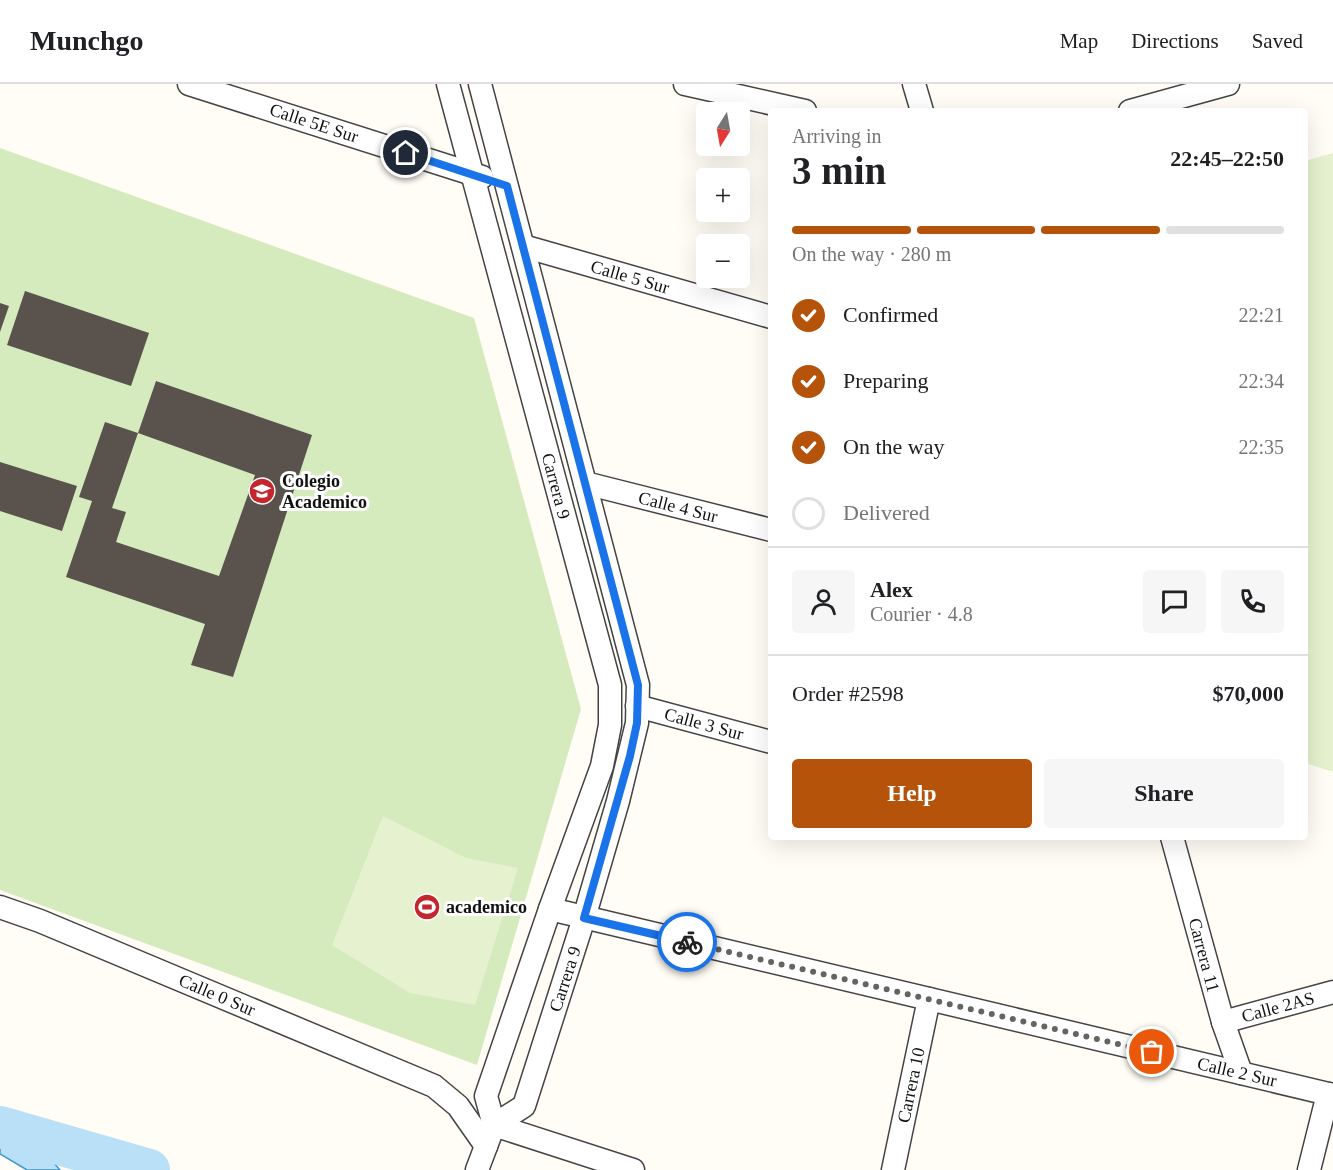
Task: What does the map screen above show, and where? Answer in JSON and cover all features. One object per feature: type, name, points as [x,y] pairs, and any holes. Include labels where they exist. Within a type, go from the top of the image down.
[{"type":"street","name":"Calle 5E Sur","points":[[189,84],[507,186]]},
{"type":"street","name":"Carrera 9","points":[[448,84],[610,685],[610,725],[602,766],[486,1096]]},
{"type":"street","name":"Carrera 9","points":[[480,84],[638,685],[637,723],[630,756],[584,918],[524,1106],[490,1136]]},
{"type":"street","points":[[685,84],[792,108]]},
{"type":"street","points":[[914,84],[921,108]]},
{"type":"street","points":[[1141,108],[1227,84]]},
{"type":"street","name":"Calle 5 Sur","points":[[523,246],[768,316]]},
{"type":"street","name":"Calle 4 Sur","points":[[585,483],[768,529]]},
{"type":"street","name":"Calle 3 Sur","points":[[637,706],[768,741]]},
{"type":"street","name":"Carrera 11","points":[[1172,840],[1223,1022],[1241,1073]]},
{"type":"street","name":"Calle 0 Sur","points":[[0,907],[40,921],[434,1086]]},
{"type":"street","name":"Calle 2 Sur","points":[[550,909],[1331,1094],[1309,1170]]},
{"type":"street","name":"Calle 2AS","points":[[1223,1022],[1333,992]]},
{"type":"street","name":"Carrera 10","points":[[893,1170],[929,999]]},
{"type":"street","points":[[434,1086],[486,1096],[490,1136],[477,1170]]},
{"type":"street","points":[[434,1086],[490,1136],[633,1170]]},
{"type":"green space","name":"Colegio Academico","points":[[0,148],[474,318],[581,709],[477,1065],[0,890]]},
{"type":"green space","points":[[1333,153],[1333,772],[1308,764],[1308,160]]},
{"type":"green space","name":"academico","points":[[383,816],[466,858],[518,868],[475,1005],[410,993],[332,945]]},
{"type":"water","points":[[0,1127],[48,1156],[60,1170],[27,1170],[0,1154]]},
{"type":"building","points":[[25,291],[149,333],[131,386],[7,345]]},
{"type":"building","points":[[0,303],[9,306],[0,332]]},
{"type":"building","points":[[156,381],[312,435],[233,677],[191,665],[205,624],[66,577],[92,501],[79,497],[105,422],[138,433]],"holes":[[[138,433],[255,475],[219,576],[116,542],[126,512],[112,508]]]},
{"type":"building","points":[[0,462],[77,486],[62,531],[0,511]]},
{"type":"waterway","points":[[0,1127],[149,1170]]},
{"type":"way so far","points":[[687,942],[1152,1052]]},
{"type":"place","name":"Colegio Academico","points":[[262,491]]},
{"type":"place","name":"academico","points":[[427,907]]},
{"type":"route","points":[[406,153],[507,186],[638,685],[637,723],[630,756],[584,918],[687,942]]}]
